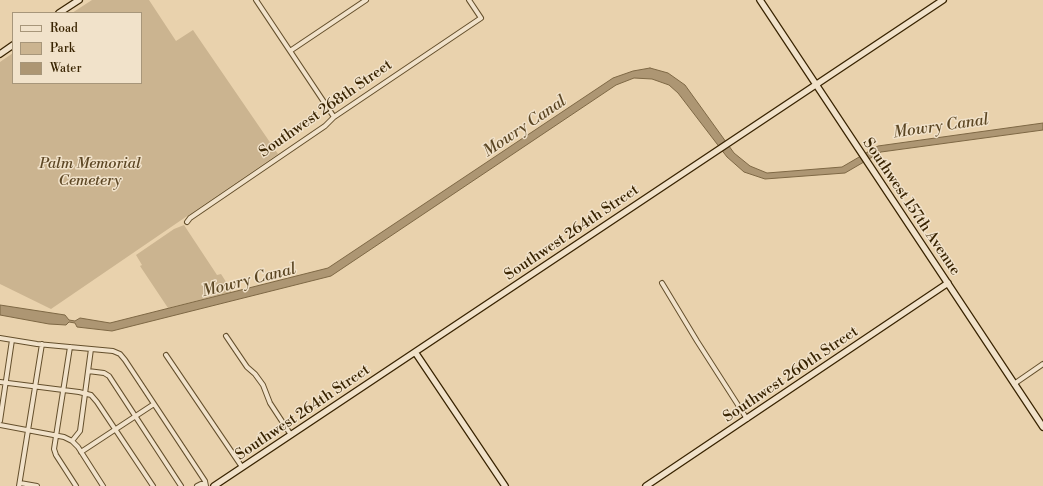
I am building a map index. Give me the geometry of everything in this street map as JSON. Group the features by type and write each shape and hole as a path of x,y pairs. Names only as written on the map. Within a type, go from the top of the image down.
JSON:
{"street":[{"path":"61,12 79,0"},
{"path":"256,0 334,117"},
{"path":"290,51 366,0"},
{"name":"Southwest 268th Street","path":"187,222 190,218 325,126 334,117 481,18 469,0"},
{"name":"Southwest 157th Avenue","path":"760,0 1043,427"},
{"name":"Southwest 264th Street","path":"214,486 943,0"},
{"path":"0,54 12,46"},
{"path":"662,283 747,418"},
{"name":"Southwest 260th Street","path":"646,486 948,283"},
{"path":"226,336 246,367 255,374 263,385 270,403 291,435"},
{"path":"0,338 70,348 113,352 121,355 205,481 206,485 201,484 197,486"},
{"path":"0,422 12,340"},
{"path":"37,486 20,485 42,344"},
{"path":"70,348 55,453 76,486"},
{"path":"72,441 80,431 91,349"},
{"path":"415,352 505,486"},
{"path":"166,355 242,467"},
{"path":"1014,384 1043,364"},
{"path":"88,371 107,375 181,486"},
{"path":"0,382 90,394 153,486"},
{"path":"81,452 154,404"},
{"path":"0,425 57,436 72,441 103,486"}],"green space":[{"name":"Palm Memorial Cemetery","path":"92,0 149,0 176,41 193,30 278,154 51,309 0,284 0,62 12,54 12,84 142,84 142,12 74,12"},
{"path":"184,225 217,275 221,274 231,292 168,308 140,266 142,265 136,255 174,229"}],"water":[{"path":"650,68 668,73 685,85 734,153 750,166 767,173 842,167 878,146 1043,123 1043,130 881,152 845,173 765,179 744,172 727,157 678,93 669,85 652,79 634,78 616,85 331,276 112,331 77,327 75,323 69,322 66,325 49,324 0,315 0,305 65,315 69,320 75,321 80,318 110,323 328,268 613,78 633,71"}],"water label":[{"name":"Mowry Canal","path":"525,127"},
{"name":"Mowry Canal","path":"941,127"},
{"name":"Mowry Canal","path":"249,281"}]}
